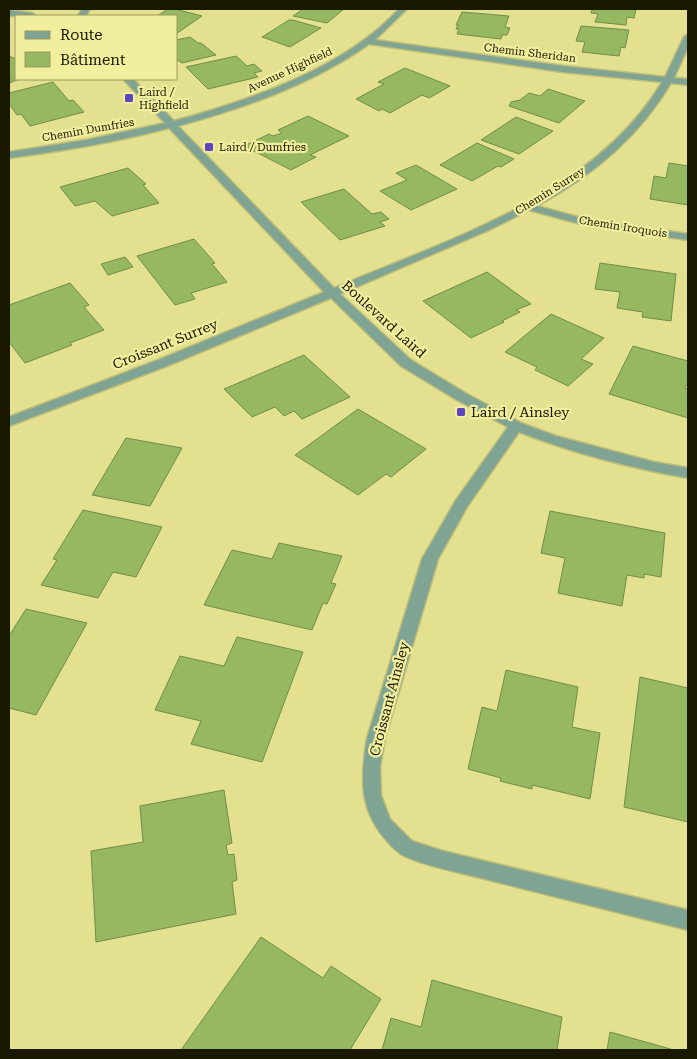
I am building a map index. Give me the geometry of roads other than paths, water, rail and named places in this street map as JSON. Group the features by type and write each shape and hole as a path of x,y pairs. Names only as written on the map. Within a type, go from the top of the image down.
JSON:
{"street":[{"path":"10,13 32,9"},
{"name":"Avenue Highfield","path":"171,124 257,98 319,70 370,42 403,9"},
{"path":"10,13 25,15"},
{"name":"Chemin Surrey","path":"332,293 529,207 579,175 624,138 668,80 678,64 688,37"},
{"name":"Chemin Sheridan","path":"370,42 563,69 688,82"},
{"name":"Boulevard Laird","path":"129,80 332,293 406,363 462,397 516,426 552,440 654,467 688,473"},
{"name":"Chemin Dumfries","path":"9,155 129,136 171,124"},
{"name":"Chemin Iroquois","path":"529,207 588,223 688,237"},
{"name":"Croissant Surrey","path":"9,422 332,293"},
{"name":"Croissant Ainsley","path":"516,426 462,504 430,559 376,738 372,767 372,795 383,824 406,848 443,860 688,920"}],"place":[{"name":"Laird / Highfield","path":"129,98"},
{"name":"Laird / Dumfries","path":"209,147"},
{"name":"Laird / Ainsley","path":"461,412"}]}
